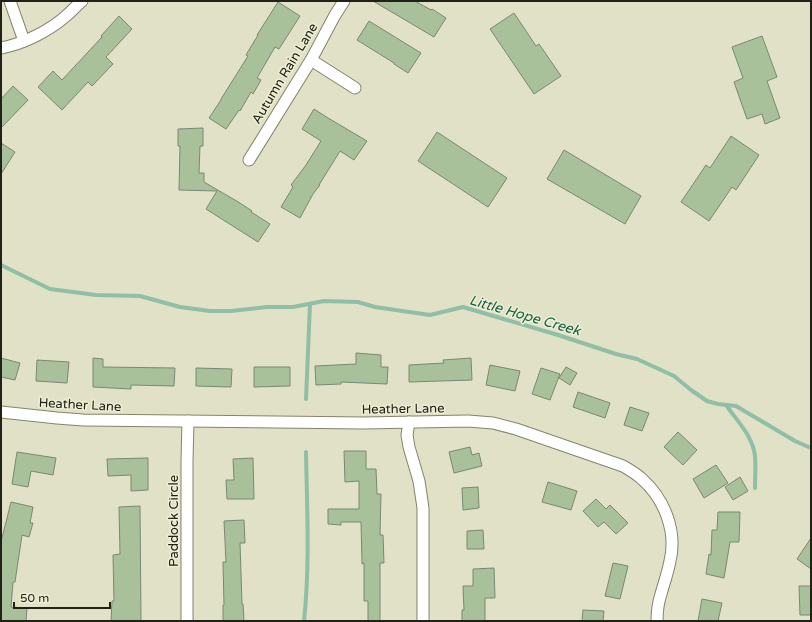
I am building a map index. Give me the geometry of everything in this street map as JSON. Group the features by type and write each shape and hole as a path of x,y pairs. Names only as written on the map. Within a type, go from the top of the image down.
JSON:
{"street":[{"path":"10,1 24,41"},
{"path":"1,48 24,41 48,30 82,1"},
{"name":"Autumn Rain Lane","path":"248,160 310,60 334,15 344,1"},
{"path":"310,60 356,88"},
{"name":"Heather Lane","path":"1,412 76,419 364,423 468,421 493,423 516,429 623,466 644,480 655,493 662,503 672,536 672,553 660,595 656,621"},
{"name":"Paddock Circle","path":"187,621 188,421"},
{"path":"409,422 407,435 419,481 423,508 423,621"}],"building":[{"path":"373,1 415,1 446,18 434,37"},
{"path":"278,2 300,16 279,49 275,47 257,78 261,80 253,94 251,92 240,111 239,110 226,129 209,118 248,56 246,55 257,35"},
{"path":"514,13 536,46 539,44 561,76 534,94 490,29"},
{"path":"119,16 132,29 106,57 113,64 92,86 88,82 62,110 38,87 53,71 62,80 102,37 101,36"},
{"path":"369,21 421,53 408,73 357,40"},
{"path":"762,36 777,77 767,81 780,118 765,124 762,114 747,119 734,82 743,78 732,47"},
{"path":"13,86 28,100 1,128 1,99"},
{"path":"314,109 367,141 354,160 340,151 300,218 281,207 293,187 291,185 321,141 302,129"},
{"path":"203,128 203,146 200,146 199,173 204,173 204,182 240,203 270,224 258,242 206,209 217,191 179,190 180,146 178,146 178,129"},
{"path":"437,132 507,178 488,207 418,161"},
{"path":"731,136 759,155 736,190 732,187 709,221 681,202 706,165 710,168"},
{"path":"1,143 15,152 1,174"},
{"path":"564,150 641,196 625,224 547,179"},
{"path":"356,353 381,355 381,367 388,367 387,384 341,382 341,384 316,385 315,366 356,364"},
{"path":"1,358 20,363 15,380 1,377"},
{"path":"93,358 103,359 103,367 175,368 174,386 131,385 131,389 93,387"},
{"path":"471,358 472,380 409,382 409,365 444,363 443,360"},
{"path":"37,360 69,362 67,383 36,381"},
{"path":"490,365 520,371 515,391 486,385"},
{"path":"254,367 290,367 290,386 254,387"},
{"path":"566,367 577,373 570,385 559,378"},
{"path":"196,368 232,369 231,387 196,386"},
{"path":"541,368 560,374 550,400 532,394"},
{"path":"578,392 610,403 605,418 573,407"},
{"path":"630,407 649,413 642,431 624,425"},
{"path":"678,432 697,450 683,465 664,447"},
{"path":"470,447 472,455 479,453 482,466 454,473 449,452"},
{"path":"344,451 366,451 366,469 376,469 377,494 381,494 380,535 383,535 384,563 380,563 380,621 368,621 368,601 364,601 364,563 362,564 361,522 341,522 341,525 328,524 328,509 359,509 359,481 345,482"},
{"path":"17,452 56,458 53,475 31,471 28,487 12,484"},
{"path":"148,458 148,490 131,491 131,475 108,476 107,459"},
{"path":"253,458 254,499 227,499 226,480 234,480 233,459"},
{"path":"716,465 728,483 704,498 693,479"},
{"path":"740,477 748,491 733,500 725,487"},
{"path":"548,482 577,491 571,510 542,502"},
{"path":"478,487 479,508 463,510 462,488"},
{"path":"596,499 606,509 610,505 628,523 616,534 604,522 598,527 583,511"},
{"path":"11,502 33,507 30,523 33,523 29,537 22,535 15,582 13,582 11,607 27,608 26,621 1,621 1,542"},
{"path":"140,506 141,621 111,621 112,601 114,601 113,555 120,554 119,507"},
{"path":"718,512 740,512 739,542 730,542 724,578 706,574 709,554 711,555 712,530 717,530"},
{"path":"244,520 245,543 240,543 244,621 223,621 223,562 226,562 224,521"},
{"path":"483,530 484,549 467,549 467,531"},
{"path":"811,538 811,569 797,559"},
{"path":"613,563 628,566 620,599 605,596"},
{"path":"494,568 495,598 485,598 485,621 462,621 462,610 464,610 463,586 473,586 473,569"},
{"path":"799,586 811,586 811,615 800,615"},
{"path":"702,599 722,603 718,621 698,621"},
{"path":"583,610 604,611 603,621 582,621"}],"waterway":[{"name":"Little Hope Creek","path":"1,265 50,289 96,295 140,296 180,307 210,311 231,311 267,307 293,307 324,301 358,302 375,307 430,315 463,307 616,354 637,359 674,376 707,401 736,406 795,441 811,448"},
{"path":"306,399 310,304"},
{"path":"726,405 748,435 754,449 755,488"},
{"path":"304,621 308,558 306,452"}]}
